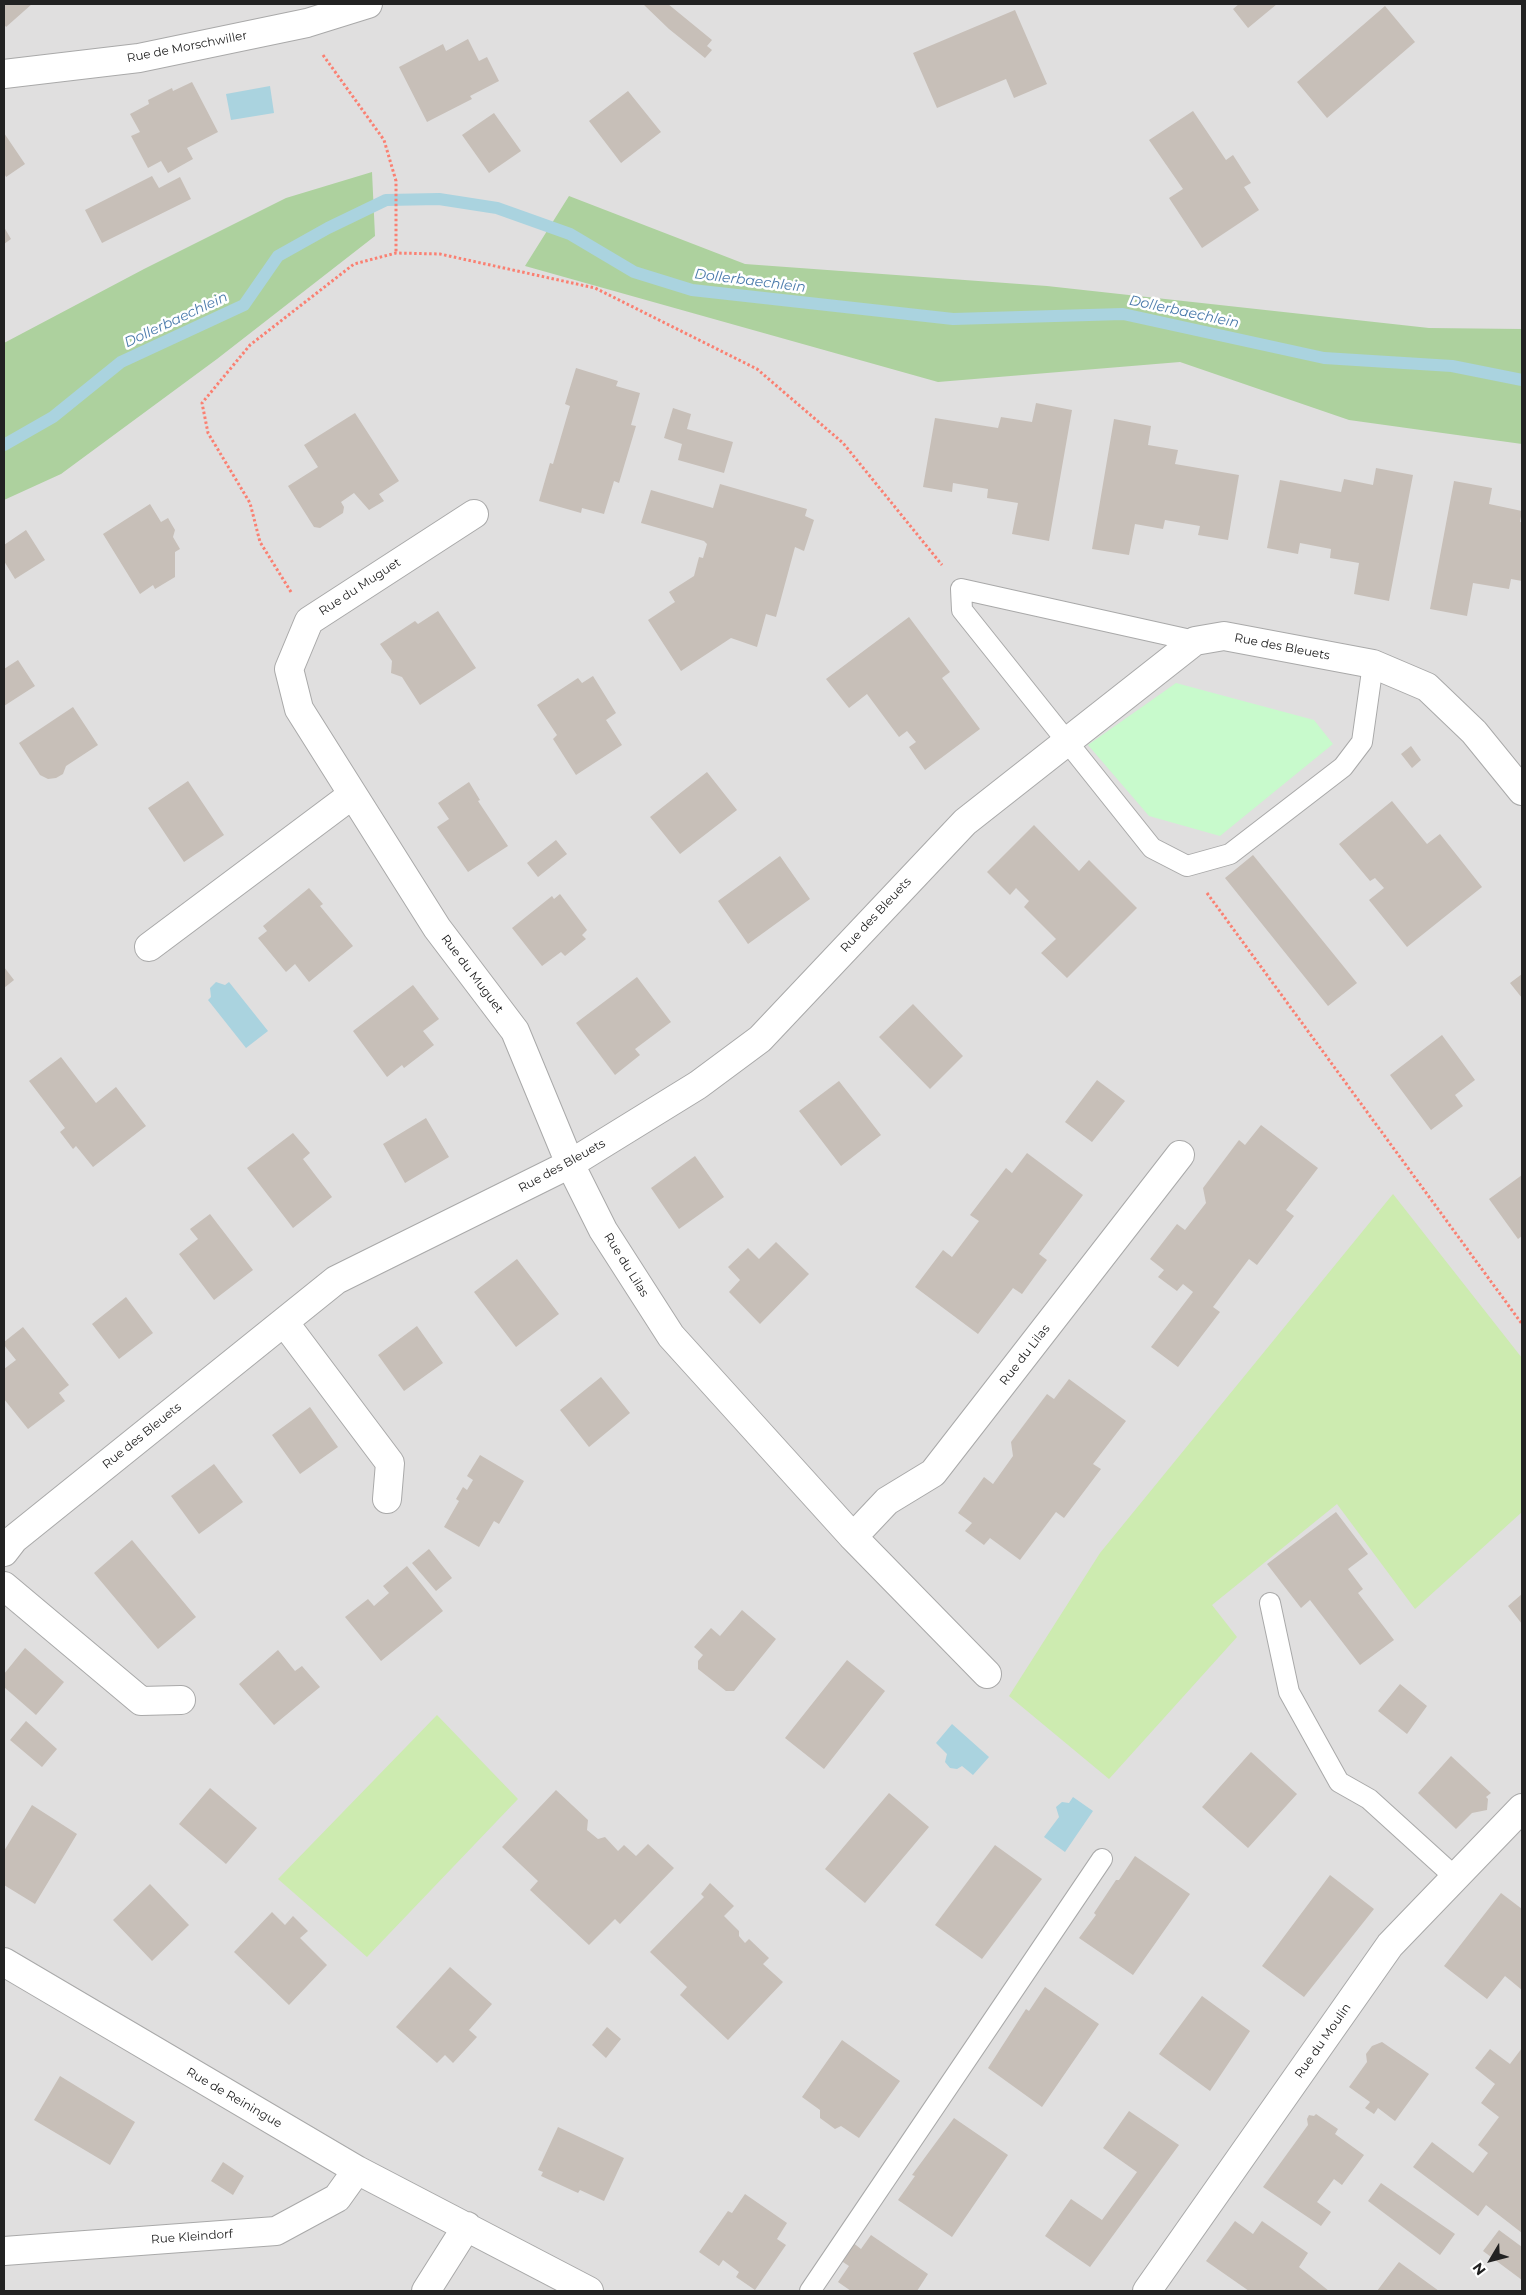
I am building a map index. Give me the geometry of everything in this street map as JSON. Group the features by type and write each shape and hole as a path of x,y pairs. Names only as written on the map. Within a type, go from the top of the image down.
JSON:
{"street":[{"name":"Rue de Morschwiller","path":"4,74 139,58 307,23 368,4"},
{"name":"Rue du Muguet","path":"474,514 309,621 289,669 299,709 352,795 437,928 515,1031 570,1164"},
{"name":"Rue des Bleuets","path":"4,1552 14,1539 336,1280 570,1164 698,1085 760,1039 965,822 1195,641 1224,636 1373,664 1427,687 1474,732 1522,791"},
{"path":"149,947 352,795"},
{"name":"Rue du Lilas","path":"853,1536 888,1500 933,1473 1180,1155"},
{"name":"Rue du Lilas","path":"570,1164 603,1230 671,1336 853,1536 987,1674"},
{"path":"284,1322 390,1462 387,1499"},
{"path":"4,1586 141,1701 181,1700"},
{"name":"Rue du Moulin","path":"1147,2291 1390,1946 1522,1808"},
{"name":"Rue de Reiningue","path":"4,1962 356,2170 589,2291"},
{"name":"Rue Kleindorf","path":"4,2251 276,2231 337,2198 356,2170"},
{"path":"426,2291 467,2226"}],"lane":[{"path":"1195,641 961,589 962,610 1152,848 1187,866 1230,854 1343,766 1362,742 1373,664"},
{"path":"1270,1603 1289,1692 1339,1782 1369,1799 1456,1878"},
{"path":"810,2291 1102,1859"}],"path":[{"path":"307,23 324,57 384,140 396,182 396,253"},
{"path":"309,621 260,542 250,503 208,433 202,403 250,345 354,264 396,253 440,254 595,288 757,369 843,443 961,589"},
{"path":"1187,866 1522,1324"}],"shaded area":[{"path":"4,4 1522,4 1522,2291 4,2291"}],"green space":[{"path":"372,172 375,236 217,359 61,474 4,500 4,343 144,269 286,198"},
{"path":"569,196 745,264 1047,286 1429,328 1522,329 1522,444 1349,420 1180,362 938,382 525,266"},
{"path":"1176,683 1314,720 1333,744 1220,836 1149,816 1088,745"},
{"path":"1393,1194 1522,1358 1522,1512 1415,1609 1337,1504 1212,1605 1237,1637 1109,1779 1009,1696 1100,1553"},
{"path":"437,1715 518,1799 367,1957 278,1879"}],"water":[{"path":"270,86 274,113 231,120 226,94"},
{"path":"216,982 225,985 229,982 268,1031 246,1048 208,1000 211,997 210,988"},
{"path":"952,1724 989,1757 973,1775 962,1766 957,1769 950,1768 945,1762 947,1754 936,1743"},
{"path":"1073,1797 1093,1811 1065,1852 1044,1837 1059,1817 1056,1807 1062,1802 1069,1803"}],"building":[{"path":"4,4 32,4 6,27 4,24"},
{"path":"643,4 668,4 712,40 707,46 712,50 705,58 669,29"},
{"path":"1239,4 1277,4 1248,28 1233,9"},
{"path":"1385,6 1415,42 1327,118 1297,82"},
{"path":"1015,10 1047,84 1014,98 1006,79 937,108 913,53"},
{"path":"468,39 479,61 487,57 499,81 470,96 472,99 427,122 399,67 443,44 446,51"},
{"path":"192,82 218,132 187,148 193,159 168,173 161,161 148,168 131,136 140,132 130,114 149,104 148,100 172,88 173,91"},
{"path":"628,91 661,132 621,163 589,121"},
{"path":"1193,111 1226,160 1233,155 1251,183 1244,187 1259,210 1202,248 1169,198 1183,189 1149,140"},
{"path":"494,113 521,151 489,173 462,135"},
{"path":"4,133 25,164 6,177 4,173"},
{"path":"152,176 159,188 180,177 191,199 102,243 85,210"},
{"path":"4,227 11,239 4,244"},
{"path":"576,368 618,381 616,386 640,393 631,425 636,426 619,483 614,481 604,514 582,508 581,513 539,501 550,463 553,464 570,406 565,404"},
{"path":"1036,403 1072,410 1049,541 1012,534 1018,503 987,498 988,489 953,483 952,492 923,487 935,418 998,428 1001,417 1032,422"},
{"path":"673,408 691,414 687,429 733,442 724,473 678,460 682,444 664,438"},
{"path":"355,413 399,481 379,494 384,501 369,510 354,493 341,502 344,507 343,513 320,528 314,527 288,486 318,467 304,445"},
{"path":"1114,419 1151,426 1148,445 1178,450 1175,464 1239,475 1228,540 1198,535 1200,526 1165,520 1163,529 1135,524 1129,555 1092,549"},
{"path":"1376,468 1413,475 1389,601 1354,594 1359,563 1330,558 1331,549 1300,543 1298,554 1267,548 1280,480 1341,492 1344,479 1373,485"},
{"path":"1454,481 1492,488 1489,504 1522,511 1520,522 1522,522 1522,581 1511,579 1509,589 1473,583 1467,616 1430,609"},
{"path":"720,484 807,509 805,516 814,520 804,551 795,547 776,617 766,614 757,647 731,638 681,671 648,620 675,602 669,592 694,576 699,557 703,558 707,544 704,541 641,523 651,490 713,508"},
{"path":"150,504 161,522 168,518 175,530 173,537 180,549 175,552 175,577 155,589 153,585 140,594 103,534"},
{"path":"26,530 45,560 15,579 4,561 4,545"},
{"path":"438,611 476,668 420,705 402,677 391,673 392,661 380,644 415,621 418,624"},
{"path":"909,617 950,672 942,678 980,729 925,770 909,747 916,742 907,731 899,737 867,694 849,708 826,679"},
{"path":"18,660 35,686 4,706 4,669"},
{"path":"593,676 616,713 606,720 622,745 576,775 553,739 557,735 537,705 578,678 582,683"},
{"path":"73,707 98,745 66,766 63,774 56,778 48,779 40,775 19,743"},
{"path":"1411,746 1421,760 1412,768 1401,754"},
{"path":"707,772 737,810 680,854 650,817"},
{"path":"188,781 224,835 184,862 148,808"},
{"path":"469,782 480,800 478,801 508,846 468,872 437,827 449,819 438,803"},
{"path":"1392,801 1427,844 1440,834 1482,887 1407,947 1369,900 1384,888 1375,878 1370,881 1339,844"},
{"path":"1034,825 1079,871 1089,860 1137,908 1067,978 1041,953 1056,939 1024,907 1029,901 1016,888 1010,895 987,872"},
{"path":"556,840 567,854 538,877 527,863"},
{"path":"1253,855 1357,983 1328,1006 1225,878"},
{"path":"780,856 810,899 748,944 718,901"},
{"path":"309,888 323,904 320,906 353,946 309,982 295,964 286,972 258,938 267,931 263,926"},
{"path":"560,894 587,930 582,935 586,939 565,956 561,952 542,966 512,928 552,896 554,899"},
{"path":"4,967 14,980 4,988"},
{"path":"1522,974 1522,998 1510,983"},
{"path":"637,977 671,1022 635,1049 640,1055 615,1075 576,1023"},
{"path":"413,985 439,1019 423,1031 434,1045 404,1068 402,1065 387,1077 353,1031"},
{"path":"913,1004 963,1056 930,1089 879,1037"},
{"path":"1442,1035 1475,1080 1455,1095 1463,1106 1431,1130 1390,1075"},
{"path":"61,1057 96,1103 116,1087 146,1126 93,1167 76,1146 73,1149 60,1132 65,1128 29,1081"},
{"path":"1097,1080 1125,1101 1092,1142 1065,1122"},
{"path":"839,1081 881,1135 841,1166 799,1111"},
{"path":"426,1118 449,1157 405,1183 383,1144"},
{"path":"1261,1125 1318,1168 1286,1210 1294,1216 1257,1265 1249,1259 1213,1307 1220,1312 1178,1367 1151,1347 1193,1292 1183,1284 1177,1291 1158,1277 1164,1270 1150,1259 1177,1224 1185,1230 1206,1203 1203,1188 1239,1140 1245,1145"},
{"path":"293,1133 310,1153 303,1159 332,1197 293,1228 247,1168"},
{"path":"1027,1153 1083,1195 1039,1254 1047,1260 1022,1294 1013,1288 978,1334 915,1287 943,1250 952,1257 979,1221 970,1215 1006,1168 1012,1173"},
{"path":"695,1156 724,1197 679,1229 651,1188"},
{"path":"1522,1175 1522,1236 1518,1239 1489,1199"},
{"path":"210,1214 253,1270 214,1300 179,1254 198,1239 190,1229"},
{"path":"776,1242 809,1274 760,1324 729,1292 740,1280 728,1267 748,1248 759,1259"},
{"path":"517,1259 559,1314 516,1347 474,1292"},
{"path":"126,1297 153,1333 119,1359 92,1324"},
{"path":"417,1326 443,1363 404,1391 378,1355"},
{"path":"23,1327 69,1385 59,1393 65,1401 28,1429 4,1399 4,1369 16,1360 4,1345 4,1342"},
{"path":"601,1377 630,1413 589,1447 560,1410"},
{"path":"1069,1379 1126,1421 1093,1464 1101,1469 1064,1518 1056,1512 1020,1560 990,1538 984,1545 965,1531 972,1523 958,1513 984,1477 993,1484 1013,1456 1011,1442 1047,1394 1054,1399"},
{"path":"310,1407 338,1447 300,1474 272,1435"},
{"path":"480,1455 524,1481 499,1524 494,1521 479,1547 444,1527 459,1501 456,1499 463,1487 467,1490 473,1480 467,1476"},
{"path":"214,1464 243,1502 199,1534 171,1496"},
{"path":"1336,1512 1368,1554 1348,1569 1363,1589 1358,1593 1394,1640 1360,1665 1310,1600 1301,1608 1267,1564"},
{"path":"132,1540 196,1617 158,1649 94,1573"},
{"path":"429,1549 452,1578 436,1591 412,1563"},
{"path":"407,1566 443,1611 381,1661 345,1617 368,1599 374,1606 389,1593 383,1586"},
{"path":"1522,1594 1522,1624 1508,1606"},
{"path":"742,1610 776,1639 734,1691 726,1691 698,1669 698,1661 703,1655 694,1647 711,1628 720,1636"},
{"path":"25,1648 64,1682 36,1715 4,1687 4,1674"},
{"path":"278,1650 295,1671 302,1666 320,1687 274,1725 239,1684"},
{"path":"847,1660 885,1691 824,1769 785,1738"},
{"path":"1400,1684 1427,1706 1407,1734 1378,1711"},
{"path":"26,1721 57,1749 42,1767 10,1740"},
{"path":"1251,1752 1297,1794 1248,1848 1202,1807"},
{"path":"1451,1756 1491,1793 1486,1797 1488,1799 1487,1810 1472,1813 1456,1829 1418,1793"},
{"path":"210,1788 257,1828 226,1864 179,1824"},
{"path":"556,1790 588,1820 587,1830 598,1839 605,1837 618,1851 624,1845 636,1856 648,1844 674,1868 620,1924 615,1919 589,1945 530,1890 538,1881 502,1847"},
{"path":"889,1793 929,1827 865,1903 825,1869"},
{"path":"32,1805 77,1834 35,1904 4,1885 4,1851"},
{"path":"995,1845 1042,1879 982,1959 935,1925"},
{"path":"1135,1856 1190,1894 1133,1975 1079,1938 1096,1915 1094,1913 1116,1880 1119,1880"},
{"path":"1330,1875 1374,1909 1304,1997 1262,1966"},
{"path":"710,1883 734,1906 724,1916 739,1931 739,1936 745,1943 749,1939 769,1958 763,1964 783,1982 728,2040 680,1995 687,1987 650,1952 704,1897 701,1894"},
{"path":"150,1884 189,1925 152,1961 113,1920"},
{"path":"1501,1893 1522,1909 1522,1990 1505,1976 1487,1999 1444,1966"},
{"path":"272,1912 285,1925 293,1916 308,1931 300,1938 327,1965 289,2005 234,1952"},
{"path":"450,1967 492,2004 469,2030 477,2037 453,2063 445,2055 437,2063 396,2027"},
{"path":"1045,1987 1099,2024 1042,2107 988,2068 1026,2009 1029,2011"},
{"path":"1202,1996 1250,2031 1210,2091 1159,2054"},
{"path":"607,2027 621,2039 606,2058 592,2045"},
{"path":"842,2040 900,2081 859,2138 841,2126 835,2129 820,2118 820,2110 802,2097"},
{"path":"1382,2042 1429,2074 1395,2121 1378,2108 1374,2114 1365,2108 1370,2102 1349,2087 1367,2062 1366,2054 1372,2046"},
{"path":"1522,2048 1522,2233 1486,2205 1478,2216 1413,2167 1432,2142 1473,2173 1488,2153 1478,2145 1499,2117 1481,2103 1495,2084 1475,2068 1490,2049 1510,2064"},
{"path":"60,2076 135,2122 110,2165 34,2120"},
{"path":"1129,2111 1179,2145 1090,2267 1045,2236 1071,2199 1102,2220 1137,2172 1103,2148"},
{"path":"1316,2114 1338,2129 1335,2134 1364,2155 1342,2185 1334,2179 1317,2202 1331,2212 1321,2226 1263,2187 1308,2125 1307,2119 1309,2115 1314,2116"},
{"path":"954,2118 1008,2155 952,2237 898,2200 915,2176 912,2175"},
{"path":"558,2127 624,2158 604,2201 580,2190 578,2193 541,2176 543,2172 538,2170"},
{"path":"223,2162 244,2176 233,2195 211,2181"},
{"path":"1381,2183 1455,2234 1440,2255 1368,2201"},
{"path":"745,2194 787,2223 777,2239 786,2245 755,2290 736,2277 739,2272 723,2260 719,2266 699,2252 728,2211 732,2213"},
{"path":"1235,2221 1253,2234 1262,2221 1308,2253 1299,2267 1329,2291 1249,2291 1206,2261"},
{"path":"1499,2230 1522,2247 1522,2280 1483,2251"},
{"path":"871,2235 928,2274 917,2291 851,2291 838,2282 849,2266 840,2260 852,2242 861,2249"},
{"path":"1399,2262 1439,2291 1377,2291"}],"waterway":[{"name":"Dollerbaechlein","path":"4,445 53,417 121,362 244,305 278,256 328,228 386,200 439,199 497,208 570,234 634,272 692,290 953,319 1123,314 1324,358 1452,366 1522,380"}]}
